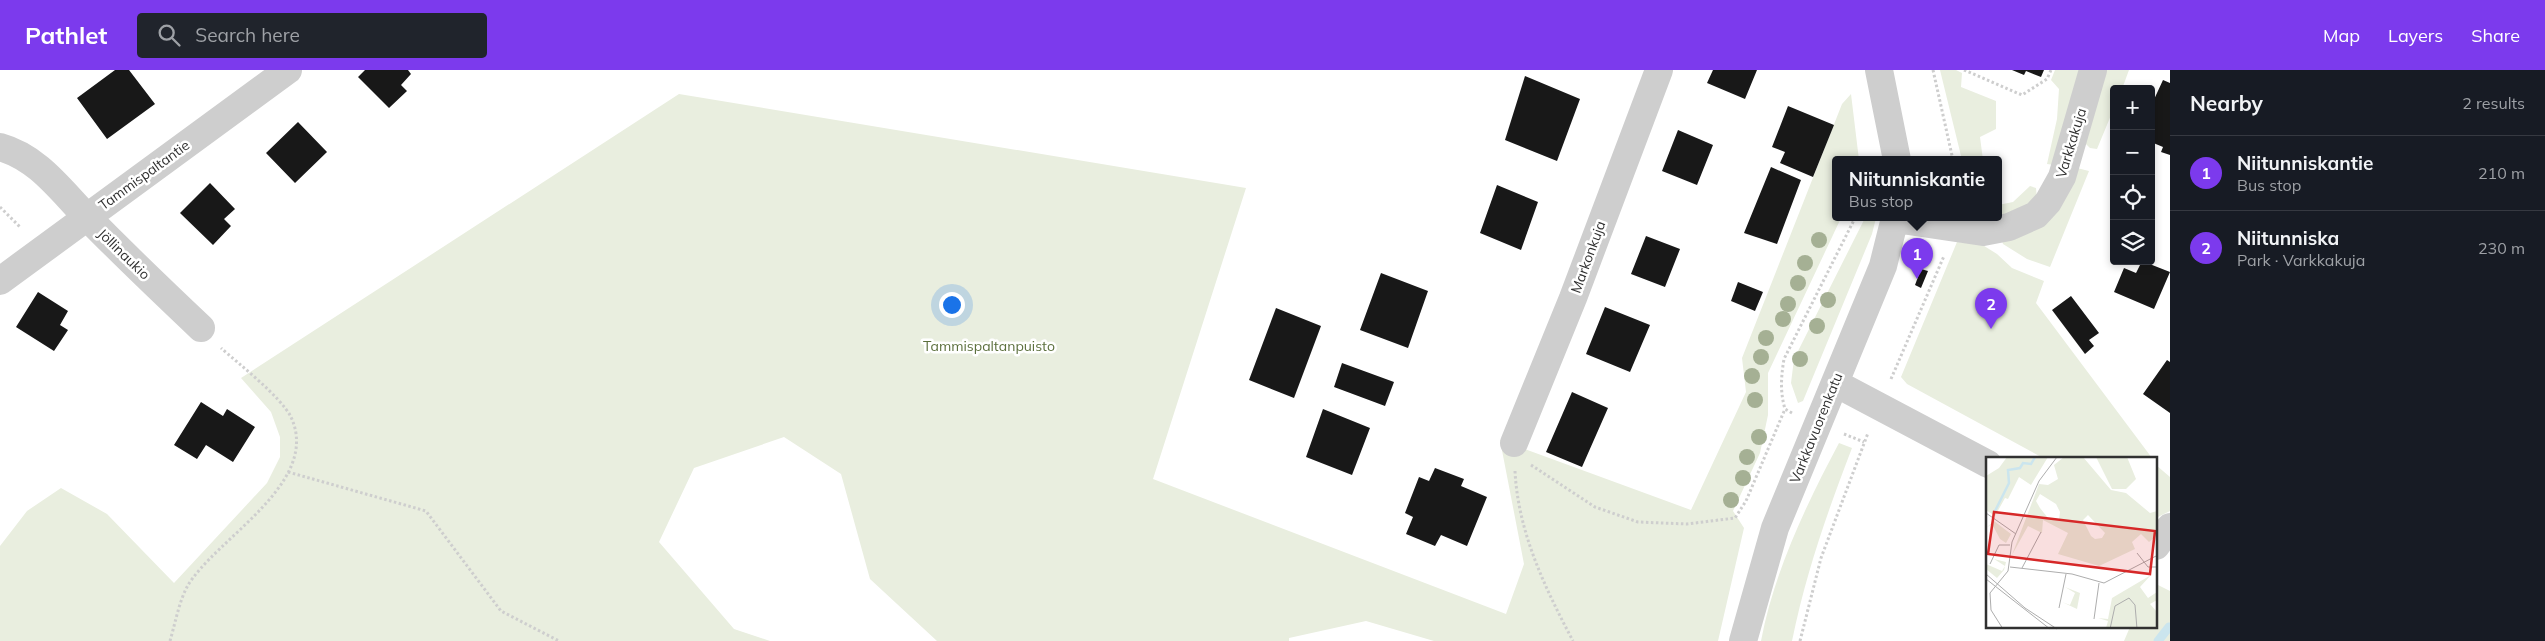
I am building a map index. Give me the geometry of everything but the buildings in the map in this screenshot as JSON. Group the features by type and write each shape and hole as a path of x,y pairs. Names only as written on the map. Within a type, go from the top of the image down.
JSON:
{"street":[{"name":"Tammispaltantie","path":"0,281 288,70"},
{"name":"Markonkuja","path":"1514,443 1573,298 1659,70"},
{"path":"1880,70 1896,156"},
{"name":"Varkkakuja","path":"1916,221 1983,232 2009,227 2036,215 2048,202 2062,178 2093,70"},
{"name":"Jöllinaukio","path":"0,147 29,159 201,328"},
{"name":"Varkkavuorenkatu","path":"1743,641 1775,528 1883,266 1894,221"},
{"path":"1834,383 1986,463"},
{"path":"2158,543 2170,527"},
{"path":"2158,557 2170,563"}],"path":[{"path":"1933,70 1952,156"},
{"path":"1964,70 2022,95 2047,79 2051,70"},
{"path":"0,207 27,234"},
{"path":"1514,443 1532,466 1596,507 1638,522 1687,524 1735,518 1746,501 1785,409 1781,391 1784,359 1853,221"},
{"path":"1889,384 1944,255 1952,226"},
{"path":"170,641 187,586 202,568 259,511 288,472 296,451 295,432 291,418 282,405 201,328"},
{"path":"1785,409 1797,415"},
{"path":"1800,641 1821,558 1871,426"},
{"path":"1844,434 1864,442"},
{"path":"1514,443 1516,483 1528,542 1546,590 1573,641"},
{"path":"288,472 426,511 501,611 559,641"}],"green space":[{"path":"1940,70 1956,70 1962,73 1961,87 1996,101 1996,129 1980,137 1982,156 1961,156"},
{"path":"2055,70 2082,70 2054,165 2047,164 2057,119 2059,89 2051,80"},
{"path":"2102,70 2129,70 2123,85 2110,85 2110,118 2097,149 2090,148 2085,143"},
{"name":"Tammispaltanpuisto","path":"679,94 1246,188 1153,479 1506,614 1524,564 1500,440 1691,510 1746,392 1742,358 1842,104 1851,94 1859,156 1832,156 1832,221 1840,221 1768,373 1768,415 1760,453 1733,511 1744,528 1718,641 1434,641 1366,621 1289,638 1289,641 937,641 870,579 841,474 784,437 694,468 659,542 734,629 770,641 0,641 0,546 27,511 61,488 107,514 174,583 267,483 280,457 280,437 271,412 241,378"},
{"path":"2077,168 2089,171 2050,267 2027,259 2003,244 2002,241"},
{"path":"2030,186 2036,188 2037,199 2009,219 2002,219 2002,204 2013,202"},
{"path":"1863,221 1875,221 1872,234 1803,401 1798,403 1791,383 1794,359"},
{"path":"1957,242 1981,244 1997,254 2012,268 2044,281 2036,303 2151,457 2041,457 1907,384 1901,377"},
{"path":"1839,443 1852,448 1818,543 1792,641 1761,641 1774,590 1792,539"},
{"path":"2158,467 2170,477 2170,511 2158,517"},
{"path":"2158,585 2170,591 2170,641 2124,641 2130,628 2158,628"}],"waterway":[{"path":"2158,641 2169,627"}],"place":[{"name":"Niitunniskantie","path":"1917,279"},
{"name":"Niitunniska","path":"1991,329"}]}
